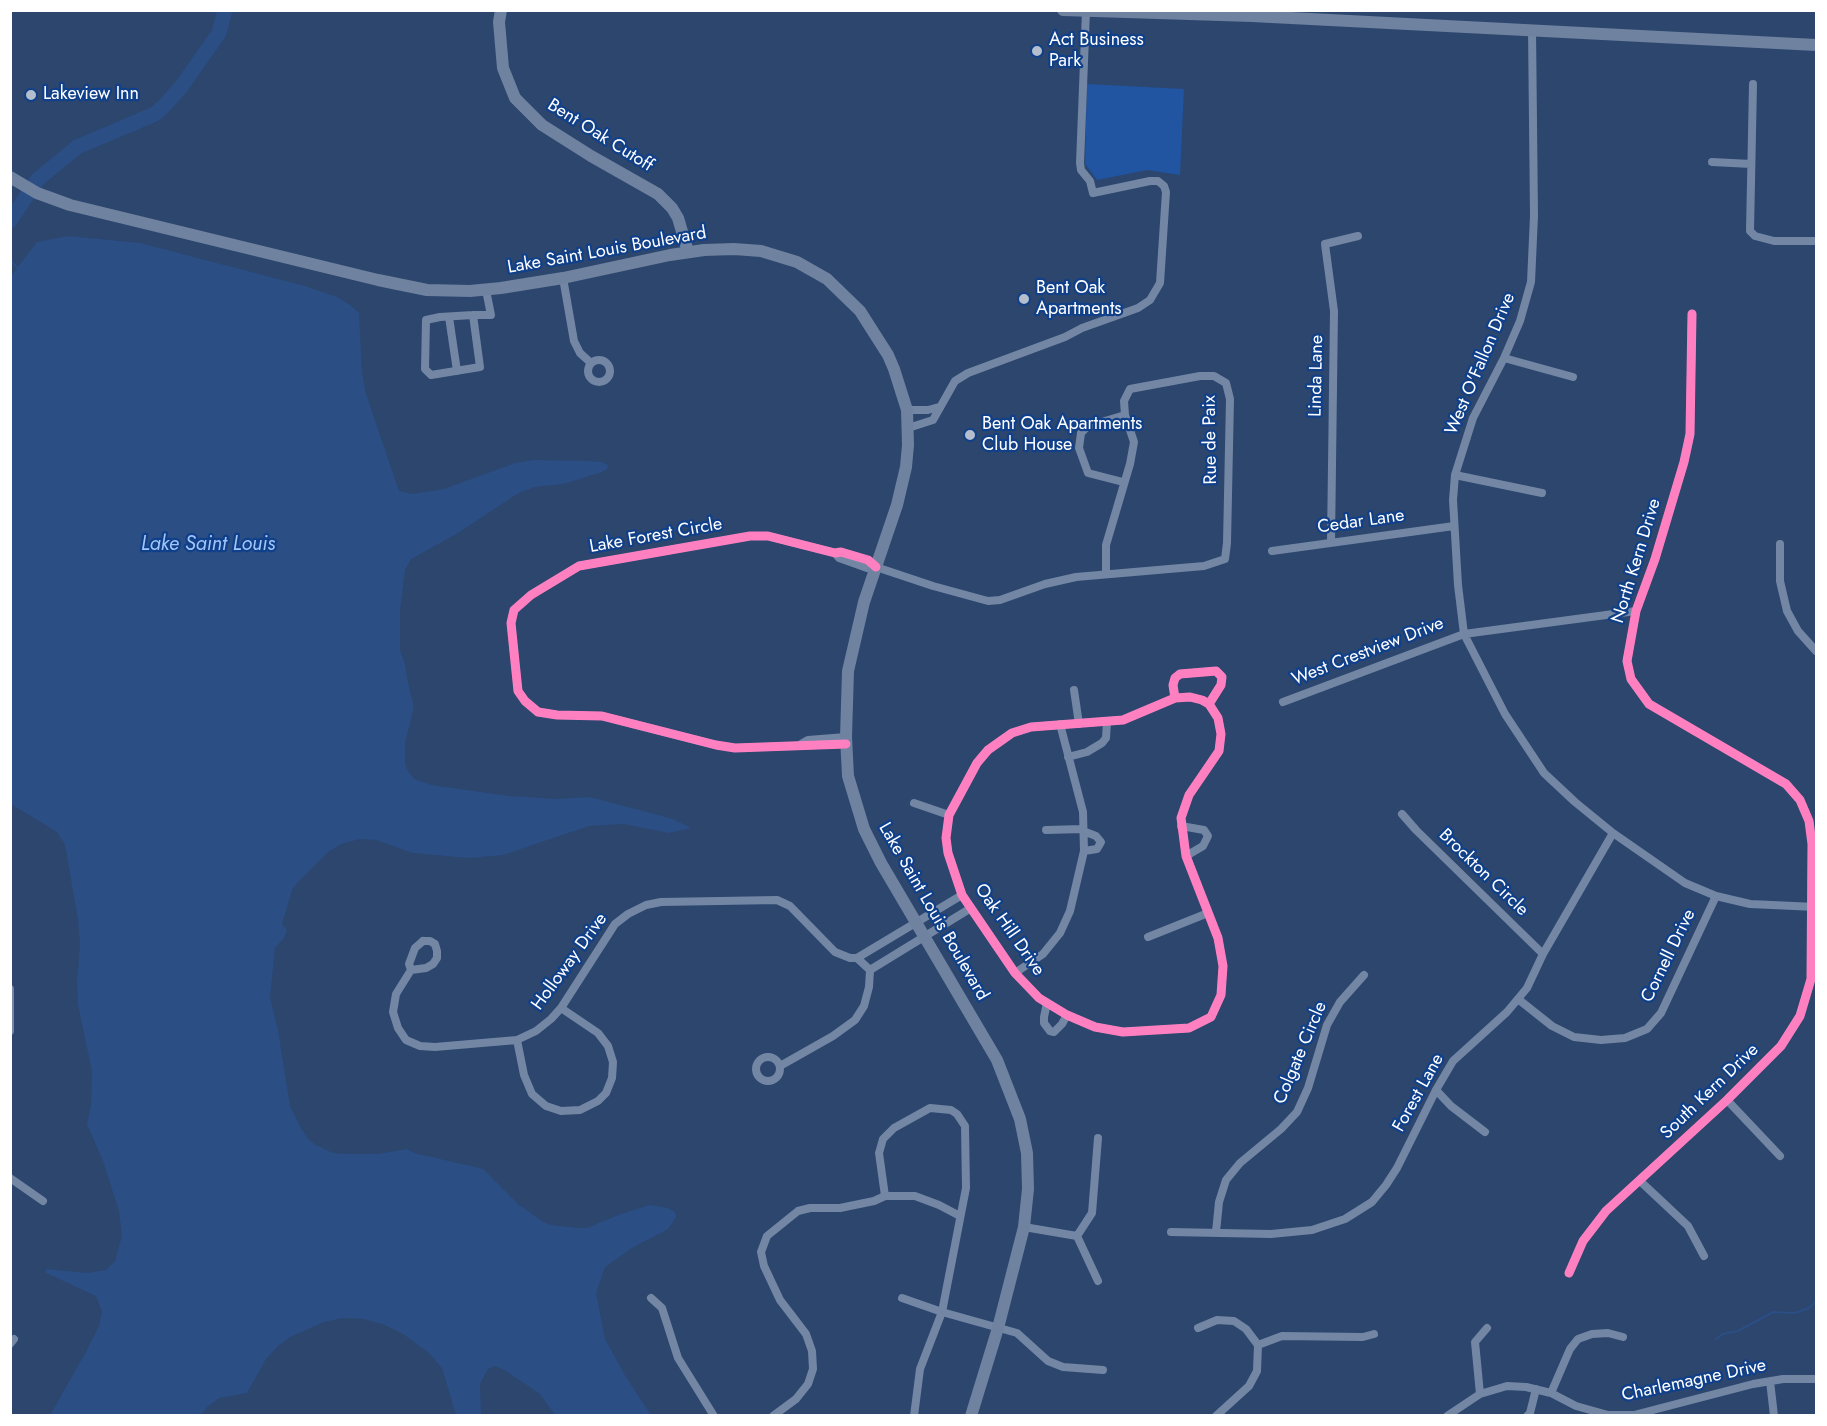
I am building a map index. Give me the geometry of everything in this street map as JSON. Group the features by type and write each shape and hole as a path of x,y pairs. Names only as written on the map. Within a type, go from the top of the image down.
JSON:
{"main road":[{"name":"Bent Oak Cutoff","path":"501,10 499,21 503,68 515,98 542,125 658,194 678,218 688,252"},
{"path":"1063,10 1532,29 1746,43 1816,45"},
{"name":"Lake Saint Louis Boulevard","path":"10,177 37,193 67,204 427,290 486,290 563,278 688,252 734,249 761,251 797,262 827,279 860,311 888,355 907,410 908,428 906,467 901,489 864,602 848,671 846,740 849,776 864,829 881,863 997,1060 1020,1119 1027,1153 1028,1190 1024,1227 998,1328 971,1416"}],"street":[{"path":"908,428 933,420 954,381 1065,337 1082,328 1138,308 1150,300 1160,283 1166,192 1164,186 1158,181 1150,181 1093,193 1090,181 1081,170 1086,11"},
{"name":"West O'Fallon Drive","path":"1532,29 1534,216 1531,282 1520,321 1473,418 1455,474 1454,526 1464,634 1505,714 1544,773 1613,833 1685,883 1716,896 1750,904 1814,907"},
{"path":"1753,84 1750,231 1755,236 1764,239 1816,241"},
{"path":"1712,162 1751,164"},
{"name":"Linda Lane","path":"1331,542 1334,311 1325,244 1358,236"},
{"path":"563,278 574,341 580,353 591,363"},
{"path":"473,315 480,367 431,375 425,369 426,320 473,315 491,315 486,290"},
{"name":"North Kern Drive","path":"1692,314 1692,397 1688,443 1658,548 1636,612 1627,661 1631,679 1649,704 1786,784 1800,800 1809,821 1814,907"},
{"path":"449,317 457,371"},
{"path":"1504,358 1573,377"},
{"name":"Rue de Paix","path":"876,567 988,601 1000,600 1045,584 1106,573 1204,566 1225,559 1230,399 1226,383 1214,376 1200,376 1130,389 1124,401 1125,415"},
{"path":"907,410 928,410 939,407"},
{"path":"1106,573 1106,545 1130,464 1134,442 1125,415 1088,426 1081,433 1079,448 1088,473 1124,482"},
{"path":"1455,474 1542,493"},
{"name":"Cedar Lane","path":"1272,551 1454,526"},
{"name":"Lake Forest Circle","path":"846,740 808,740 801,744 735,748 602,716 557,715 538,712 525,701 518,691 511,623 514,610 531,595 579,566 750,536 768,536 835,553 842,552 868,560 876,567"},
{"path":"1780,544 1780,581 1787,611 1798,631 1816,651"},
{"name":"West Crestview Drive","path":"1283,702 1464,634 1636,612"},
{"path":"1175,698 1173,685 1175,678 1180,674 1216,671 1222,677 1221,686 1209,704"},
{"path":"1074,690 1078,724"},
{"name":"Oak Hill Drive","path":"1190,697 1209,704 1218,718 1221,734 1219,751 1189,795 1181,818 1181,826 1186,856 1218,938 1222,966 1221,995 1211,1017 1189,1028 1123,1032 1095,1027 1067,1015 1039,998 1015,973 962,895 948,853 946,838 949,815 977,763 994,745 1012,733 1060,724 1078,724 1124,720 1175,698 1190,697"},
{"path":"1068,757 1087,752 1102,742 1106,738 1107,722"},
{"path":"1015,973 1043,954 1060,933 1070,911 1084,851 1083,813 1060,724"},
{"path":"914,803 949,815"},
{"name":"Brockton Circle","path":"1402,814 1543,954"},
{"path":"1181,826 1204,830 1208,836 1207,841 1198,850 1186,856"},
{"path":"1046,830 1083,830 1096,836 1101,842 1097,849 1084,851"},
{"name":"Forest Lane","path":"1171,1232 1271,1234 1312,1230 1345,1219 1372,1202 1397,1168 1453,1061 1507,1012 1527,988 1543,954 1613,833"},
{"name":"Oak Hill Drive","path":"916,923 962,895"},
{"name":"Cornell Drive","path":"1518,999 1552,1026 1574,1036 1601,1040 1625,1038 1647,1029 1661,1013 1716,896"},
{"name":"Holloway Drive","path":"411,970 396,994 393,1012 398,1028 406,1040 420,1046 435,1047 517,1040 536,1031 561,1008 615,924 646,905 661,902 777,900 790,906 835,952 850,958 857,958"},
{"name":"South Kern Drive","path":"1569,1273 1583,1241 1606,1211 1727,1100 1781,1046 1800,1016 1811,979 1814,907"},
{"path":"870,970 971,908"},
{"path":"1148,937 1208,913"},
{"path":"870,970 857,958 916,923"},
{"path":"780,1066 833,1036 855,1020 864,1006 869,987 870,970"},
{"name":"Colgate Circle","path":"1216,1232 1219,1202 1226,1180 1240,1163 1281,1129 1297,1112 1308,1088 1327,1025 1341,1002 1364,975"},
{"path":"10,989 10,1031"},
{"path":"1047,1003 1044,1023 1050,1031 1054,1032 1067,1015"},
{"path":"517,1040 524,1075 532,1094 546,1106 561,1111 580,1110 598,1101 606,1093 612,1078 613,1062 608,1046 598,1033 561,1008"},
{"path":"1436,1090 1451,1106 1485,1132"},
{"path":"1727,1100 1780,1156"},
{"path":"885,1196 879,1154 883,1139 894,1128 930,1108 944,1108 957,1114 964,1126 966,1188 942,1312 921,1369 914,1416"},
{"path":"1077,1236 1092,1213 1098,1138"},
{"path":"10,1178 43,1201"},
{"path":"1640,1181 1688,1226 1704,1256"},
{"path":"773,1416 796,1399 808,1384 813,1369 812,1351 806,1334 780,1300 764,1266 761,1252 767,1236 798,1211 810,1208 840,1208 874,1201 885,1196 915,1197 939,1205 960,1216"},
{"path":"1024,1227 1077,1236"},
{"path":"1077,1236 1098,1281"},
{"path":"651,1298 662,1308 678,1358 714,1416"},
{"path":"902,1298 1017,1333 1048,1361 1063,1366 1103,1370"},
{"path":"1198,1328 1216,1320 1234,1321 1246,1329 1258,1345 1257,1371 1249,1386 1216,1416"},
{"path":"1480,1394 1475,1342 1486,1328"},
{"path":"1551,1393 1570,1349 1578,1339 1592,1334 1608,1333 1623,1336"},
{"path":"1258,1345 1282,1336 1363,1337 1374,1334"},
{"name":"Charlemagne Drive","path":"1452,1414 1480,1394 1507,1386 1551,1393 1576,1406 1608,1415 1634,1415 1770,1381 1816,1379"},
{"path":"1770,1381 1774,1416"},
{"path":"1527,1416 1530,1413 1536,1389"}],"shaded area":[{"path":"1087,84 1184,89 1180,175 1147,170 1097,180 1085,164"}],"water":[{"name":"Lake Saint Louis","path":"68,236 140,243 305,286 337,297 350,305 359,313 362,373 366,394 399,491 413,494 444,489 515,463 534,460 588,461 608,465 607,469 602,472 563,484 534,487 517,494 458,533 411,559 405,570 400,610 400,650 414,707 405,743 405,764 414,779 431,785 509,796 558,799 590,797 673,819 691,828 669,833 624,824 589,826 503,855 469,858 413,853 376,840 360,839 341,844 328,852 292,890 282,924 287,930 284,938 275,948 270,998 278,1030 290,1106 308,1139 316,1145 333,1153 346,1154 378,1154 407,1149 414,1153 483,1169 518,1204 551,1225 587,1228 650,1205 668,1208 675,1212 676,1217 668,1229 632,1248 605,1267 596,1293 605,1339 651,1415 555,1415 540,1394 495,1366 488,1369 480,1384 481,1415 456,1415 442,1368 429,1353 403,1334 385,1325 364,1319 343,1318 324,1322 290,1337 266,1359 247,1393 219,1398 201,1415 50,1415 86,1352 99,1326 102,1312 96,1296 46,1273 46,1269 87,1273 106,1270 115,1261 122,1236 119,1211 103,1161 87,1124 91,1105 92,1071 78,1005 80,944 78,919 65,845 57,832 11,804 11,276 37,242"}],"waterway":[{"path":"10,221 37,180 77,147 155,114 163,107 181,87 219,33 225,10"},
{"path":"10,261 17,267"},
{"path":"1716,1339 1723,1334 1738,1331 1773,1312 1795,1313 1809,1308 1816,1301"}],"cycle path":[{"path":"1569,1273 1583,1241 1606,1211 1727,1100 1781,1046 1800,1016 1811,979 1812,844 1809,821 1800,800 1786,784 1649,704 1631,679 1627,661 1636,611 1655,559 1690,434 1692,314"},
{"path":"846,744 735,748 602,716 557,715 538,712 525,701 518,691 511,623 514,610 531,595 579,566 750,536 768,536 835,553 841,552 868,560 876,567"},
{"path":"1175,698 1173,685 1175,678 1180,674 1216,671 1222,677 1221,685 1209,704 1218,718 1221,734 1219,751 1189,795 1181,818 1186,856 1218,938 1223,966 1221,995 1211,1017 1189,1028 1123,1032 1095,1027 1067,1015 1039,998 1015,973 962,895 948,853 946,838 949,815 977,763 988,750 1012,733 1031,727 1123,720 1175,698 1190,697 1209,704"}],"place":[{"name":"Act Business Park","path":"1037,51"},
{"name":"Lakeview Inn","path":"31,95"},
{"name":"Bent Oak Apartments","path":"1024,299"},
{"name":"Bent Oak Apartments Club House","path":"970,435"}]}
